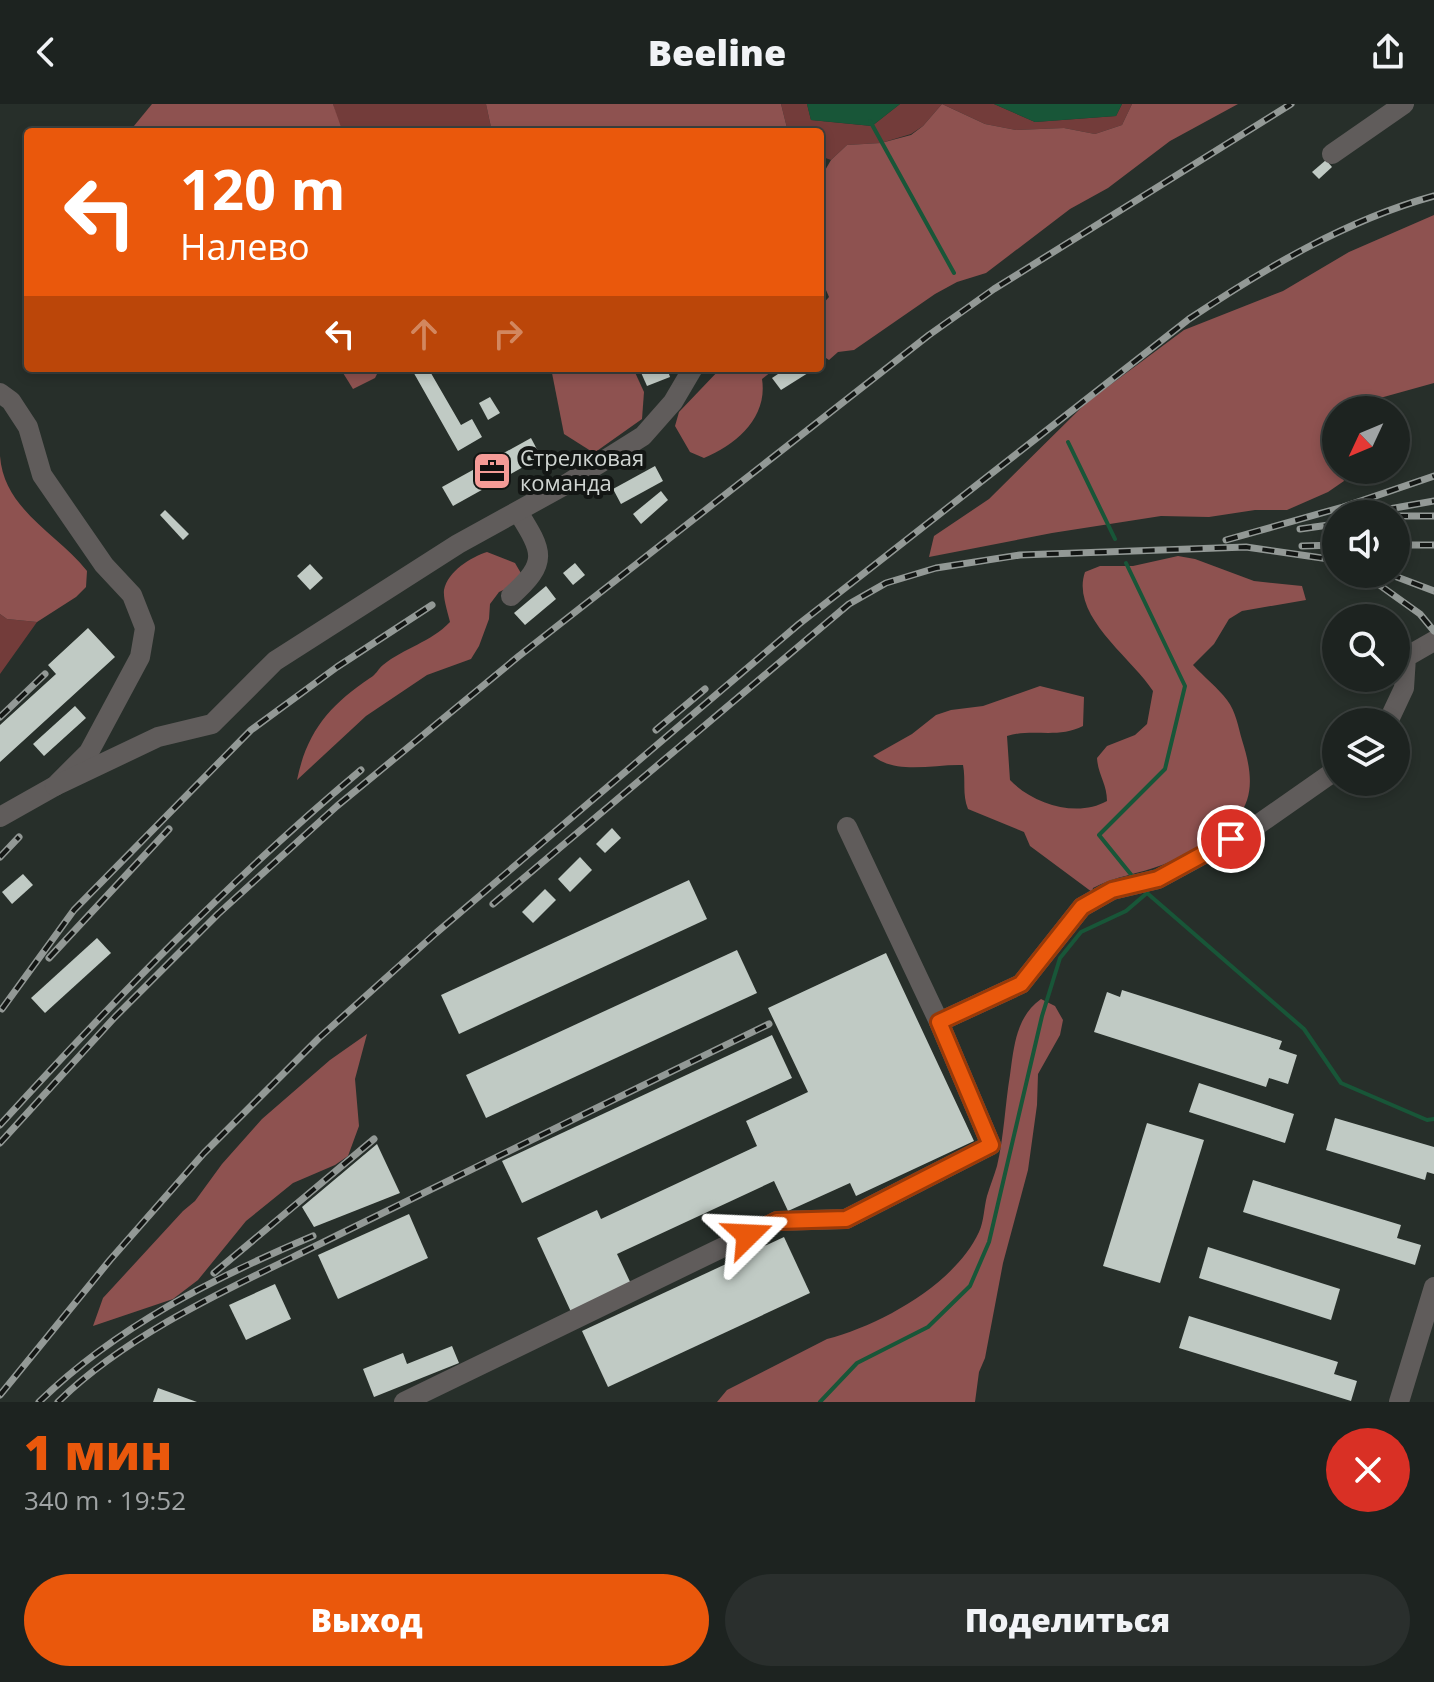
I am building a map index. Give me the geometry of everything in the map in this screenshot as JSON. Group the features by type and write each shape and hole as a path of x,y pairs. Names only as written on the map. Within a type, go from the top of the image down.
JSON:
{"street":[{"path":"1332,154 1404,104"},
{"path":"0,817 55,786 158,737 212,724 275,661 458,544 565,485 643,436 673,402 691,372"},
{"path":"0,393 11,401 28,427 42,475 104,565 132,595 145,628 140,657 89,752 55,786"},
{"path":"511,596 531,578 540,556 535,539 518,512"},
{"path":"1395,708 1404,688 1406,657 1434,641"},
{"path":"939,1022 1021,984 1082,907 1112,890 1158,879 1256,826 1322,780"},
{"path":"404,1402 777,1221 846,1219 991,1145 939,1022 847,827"},
{"path":"1399,1402 1434,1287"}],"shaded area":[{"path":"152,104 333,104 341,128 132,128"},
{"path":"333,104 486,104 491,128 340,128"},
{"path":"486,104 781,104 787,128 491,128"},
{"path":"781,104 807,104 811,120 872,126 900,104 942,104 923,126 911,134 881,143 847,145 831,160 824,157 824,128 787,128"},
{"path":"807,104 900,104 872,126 811,120"},
{"path":"942,104 994,104 1035,122 1116,116 1122,104 1132,104 1122,125 1095,134 1064,128 1016,130 985,124"},
{"path":"942,104 985,124 1016,130 1064,128 1095,134 1122,125 1132,104 1238,104 1170,141 1108,188 1070,209 986,273 957,282 935,294 854,350 838,352 829,360 824,357 824,303 829,297 824,285 824,172 831,160 847,145 881,143 911,135"},
{"path":"994,104 1122,104 1116,116 1035,122"},
{"path":"1434,215 1434,383 1387,396 1322,396 1322,484 1340,484 1287,510 1255,510 1209,517 1161,516 929,557 934,536 989,499 1086,403 1184,330 1283,291 1349,252"},
{"path":"342,372 378,372 375,378 353,389"},
{"path":"552,372 635,372 644,392 642,419 594,453 564,434"},
{"path":"717,372 771,372 762,379 760,405 748,428 728,445 704,458 690,452 675,426 679,412"},
{"path":"0,456 4,475 21,506 87,571 86,587 37,622 7,619 0,614"},
{"path":"487,552 515,563 522,575 512,586 499,592 490,604 489,619 471,659 427,675 366,716 297,780 307,747 332,709 383,665 450,622 444,598 446,583 461,566"},
{"path":"1178,556 1195,559 1254,581 1302,586 1306,600 1242,611 1229,619 1214,644 1193,665 1233,709 1250,775 1246,803 1240,814 1217,835 1167,863 1110,881 1093,888 1092,892 1030,846 1024,832 968,809 963,765 904,767 873,756 912,734 936,715 983,706 1040,686 1084,697 1083,726 1064,732 1007,736 1010,780 1031,796 1056,806 1082,808 1107,801 1097,758 1107,746 1135,735 1147,724 1153,691 1094,620 1083,588 1085,572 1100,566 1133,566"},
{"path":"0,614 7,619 37,622 0,674"},
{"path":"1041,999 1055,1006 1063,1020 1060,1035 1038,1074 1028,1170 1003,1263 975,1402 717,1402 727,1390 827,1339 870,1324 914,1300 953,1269 968,1251 981,1228 997,1166 1018,1033 1026,1014"},
{"path":"367,1034 355,1079 359,1126 348,1156 293,1183 246,1221 198,1280 173,1299 93,1326 103,1298 195,1201 222,1164 262,1119 330,1060"}],"building":[{"path":"1326,160 1332,167 1319,179 1312,172"},
{"path":"413,372 430,372 461,425 472,419 482,437 458,451"},
{"path":"641,372 668,372 670,377 647,386"},
{"path":"781,372 808,373 781,390 772,378"},
{"path":"490,397 500,413 488,420 479,403"},
{"path":"531,438 541,457 453,506 442,487"},
{"path":"655,466 663,481 621,504 613,489"},
{"path":"661,491 668,500 641,524 633,514"},
{"path":"165,510 189,534 183,540 160,515"},
{"path":"575,563 585,575 573,585 563,573"},
{"path":"310,564 323,578 310,590 297,576"},
{"path":"546,586 556,599 525,625 514,613"},
{"path":"88,628 115,657 0,762 0,725 56,674 48,665"},
{"path":"75,706 86,718 44,756 33,744"},
{"path":"612,828 621,838 605,853 596,844"},
{"path":"580,857 592,870 570,892 558,879"},
{"path":"23,874 33,885 12,904 2,892"},
{"path":"689,880 707,919 459,1034 441,995"},
{"path":"545,889 556,900 533,923 522,912"},
{"path":"97,938 111,953 45,1013 31,998"},
{"path":"737,950 757,993 486,1118 466,1075"},
{"path":"886,953 974,1141 856,1196 850,1183 788,1211 774,1181 617,1254 632,1286 572,1314 537,1238 597,1210 601,1219 757,1146 746,1121 808,1092 768,1008"},
{"path":"1122,990 1282,1041 1279,1049 1297,1055 1288,1084 1269,1078 1266,1087 1094,1032 1107,992 1120,997"},
{"path":"772,1035 792,1078 522,1203 502,1161"},
{"path":"1199,1083 1294,1114 1285,1143 1189,1112"},
{"path":"1335,1118 1434,1147 1434,1174 1427,1172 1425,1180 1326,1150"},
{"path":"1147,1123 1204,1140 1160,1283 1103,1266"},
{"path":"377,1144 400,1193 314,1227 302,1207"},
{"path":"1253,1180 1401,1225 1397,1238 1421,1245 1415,1265 1243,1212"},
{"path":"409,1214 428,1258 338,1299 318,1255"},
{"path":"784,1237 810,1293 608,1387 582,1331"},
{"path":"1208,1247 1340,1289 1331,1320 1199,1278"},
{"path":"275,1284 291,1319 246,1340 229,1305"},
{"path":"1189,1316 1338,1362 1334,1374 1357,1381 1351,1401 1179,1348"},
{"path":"452,1346 459,1363 374,1397 363,1369 403,1353 407,1364"},
{"path":"158,1388 197,1402 153,1402"}],"waterway":[{"path":"870,121 954,273"},
{"path":"1068,442 1115,539"},
{"path":"1126,563 1185,686 1165,769 1099,835 1133,877"},
{"path":"820,1402 857,1363 928,1327 970,1286 989,1242 1042,1016 1060,958 1081,932 1126,911 1147,893 1304,1029 1341,1083 1427,1120 1434,1119"}],"railway":[{"path":"0,1143 115,1017 218,914 337,806 519,656 929,335 994,289 1291,104"},
{"path":"0,1395 110,1260 204,1153 319,1038 436,933 799,624 1189,319 1247,282 1338,232 1434,196"},
{"path":"1226,540 1343,507 1434,476"},
{"path":"1410,505 1434,501"},
{"path":"1410,516 1434,516"},
{"path":"1300,529 1322,526"},
{"path":"1302,546 1322,545"},
{"path":"1410,545 1434,545"},
{"path":"493,904 849,604 886,583 936,568 1020,555 1246,547 1322,558"},
{"path":"1410,582 1434,591"},
{"path":"1384,588 1420,614 1434,631"},
{"path":"2,1009 74,910 251,730 337,667 432,605"},
{"path":"0,717 45,674"},
{"path":"656,730 705,689"},
{"path":"0,1125 174,942 266,854 361,770"},
{"path":"49,958 169,829"},
{"path":"0,857 19,837"},
{"path":"58,1402 120,1352 191,1308 769,1024"},
{"path":"214,1273 374,1139"},
{"path":"39,1402 101,1350 168,1306 239,1269 313,1236"}],"place":[{"name":"Стрелковая команда","path":"492,471"}],"route":[{"path":"748,1235 777,1221 846,1219 991,1145 939,1022 1021,984 1082,907 1112,890 1158,879 1231,839"}]}
